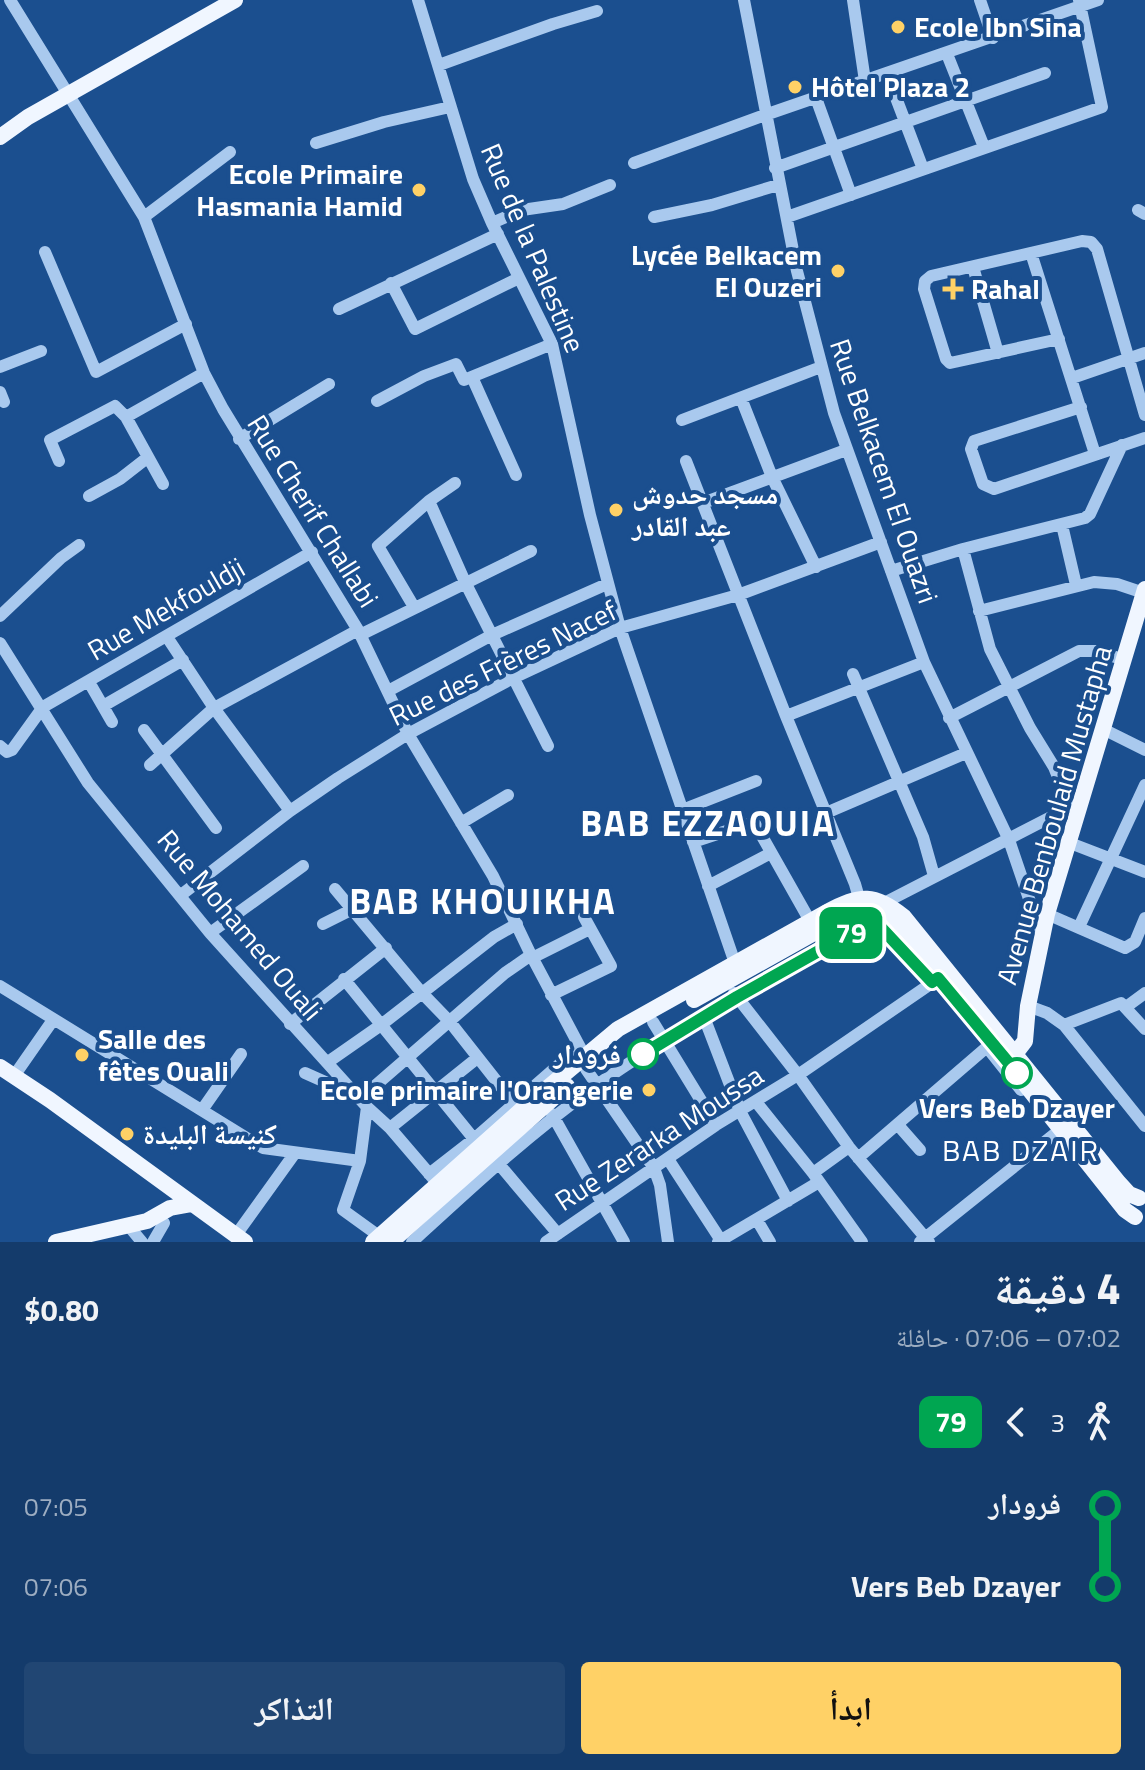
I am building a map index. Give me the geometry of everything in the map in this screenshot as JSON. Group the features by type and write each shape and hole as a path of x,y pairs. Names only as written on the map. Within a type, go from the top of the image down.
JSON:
{"main road":[{"path":"0,137 28,117 235,0"},
{"name":"Avenue Benboulaid Mustapha","path":"1009,1061 1025,1041 1028,1006 1042,937 1070,843 1076,804 1103,729 1144,591"},
{"path":"393,1240 486,1150 518,1108 585,1060 653,1022 810,921 848,901 904,917 940,977 1009,1061 1129,1194 1142,1197"},
{"path":"393,1240 433,1179 550,1112 585,1060 618,1029 839,919 872,909"},
{"path":"1009,1061 1058,1131 1125,1210 1142,1223"},
{"path":"5,1074 159,1194 186,1208"},
{"path":"5,1074 186,1208 237,1240"},
{"path":"159,1194 161,1220"},
{"path":"1142,1197 1134,1204 1142,1223"},
{"path":"63,1241 127,1224 161,1220 186,1208"}],"street":[{"name":"Rue Cherif Challabi","path":"10,0 144,217 204,373 239,439 359,632 408,734 517,924 596,1086 654,1168"},
{"name":"Rue de la Palestine","path":"418,0 473,179 552,344 607,584 708,886 737,997 853,1152 925,1241"},
{"name":"Rue Belkacem El Ouazri","path":"744,0 778,185 821,367 846,450 924,662 1009,840 1042,937"},
{"path":"853,0 865,81"},
{"path":"980,0 993,38"},
{"path":"634,163 993,38 1081,3 1098,0"},
{"path":"787,217 1102,107 1081,3"},
{"path":"439,65 597,11"},
{"path":"947,54 984,147"},
{"path":"775,168 1045,73"},
{"path":"887,74 923,169"},
{"path":"816,98 851,195"},
{"path":"316,143 384,122 450,107"},
{"path":"144,217 230,152"},
{"path":"339,309 495,229 522,210 563,204 610,185"},
{"path":"654,217 712,205 778,185"},
{"path":"1059,339 956,364 947,362 924,289 928,278 1082,241 1094,245 1145,415"},
{"path":"45,252 96,372 186,324"},
{"path":"1031,253 1095,454"},
{"path":"973,267 998,353"},
{"path":"391,283 415,329 519,278"},
{"path":"377,401 424,376 456,364 464,380 552,344"},
{"path":"0,367 41,351"},
{"path":"1072,378 1145,353"},
{"path":"682,420 821,367"},
{"path":"126,417 204,373"},
{"path":"472,377 516,475"},
{"path":"239,439 329,384"},
{"path":"741,398 772,477 816,567"},
{"path":"59,461 50,440 115,406 126,417 163,484"},
{"path":"1081,407 972,443 971,449 983,484 991,489 1145,438"},
{"path":"891,571 963,549 1079,521 1090,514 1122,445"},
{"path":"703,503 846,450"},
{"path":"89,496 120,479 147,458"},
{"path":"686,461 826,813 872,909 940,977 987,1047 1009,1061"},
{"path":"414,607 378,546 429,501 455,483"},
{"path":"429,501 465,582 548,746"},
{"path":"1062,525 1076,585"},
{"name":"Rue des Frères Nacef","path":"181,895 290,811 408,734 513,678 620,628 738,595 881,542"},
{"path":"0,616 79,545"},
{"path":"624,1242 550,1112 596,1086 872,909 1076,804 1008,687 990,649 963,549"},
{"path":"150,765 214,708 359,632 531,551"},
{"name":"Rue Mekfouldji","path":"43,707 312,552"},
{"path":"979,611 1076,585 1105,582 1144,591"},
{"path":"388,691 492,635 607,584"},
{"path":"167,637 214,708 290,811"},
{"name":"Rue Mohamed Ouali","path":"0,643 88,783 210,933 364,1102"},
{"path":"949,718 1079,651 1096,651 1125,660"},
{"path":"103,706 183,660"},
{"path":"786,716 856,680 924,662"},
{"path":"856,680 923,837 934,876"},
{"path":"89,682 112,722"},
{"path":"0,746 7,752 12,750 43,707"},
{"path":"1103,729 1145,750"},
{"path":"144,730 216,828"},
{"path":"826,813 966,753"},
{"path":"682,810 756,781"},
{"path":"1079,927 1145,785"},
{"path":"461,823 508,795"},
{"path":"693,842 754,822 810,921"},
{"path":"1070,843 1145,872"},
{"path":"708,886 771,853"},
{"path":"210,933 303,866"},
{"path":"335,889 450,1022 476,1059 518,1108"},
{"path":"323,924 351,910"},
{"path":"1047,914 1125,948 1135,942 1145,918"},
{"path":"393,1240 343,1210 360,1161 364,1102 408,1058 505,973 587,923 611,966 551,995"},
{"path":"328,1062 494,937 517,924"},
{"path":"290,1024 386,948"},
{"name":"Rue Zerarka Moussa","path":"546,1242 716,1125 757,1103 940,977"},
{"path":"344,979 435,1092 558,1234"},
{"path":"0,986 263,1148 360,1161"},
{"path":"1126,1007 1145,993"},
{"path":"1064,1025 1121,1003 1145,1029"},
{"path":"1028,1006 1047,1013 1064,1025 1145,1126"},
{"path":"704,1017 740,1111 788,1201"},
{"path":"5,1074 53,1020"},
{"path":"653,1022 716,1125"},
{"path":"668,1159 720,1241 788,1201 816,1177 898,1125 987,1047"},
{"path":"202,1110 241,1054"},
{"path":"390,1128 476,1059"},
{"path":"305,1073 364,1102 433,1179"},
{"path":"757,1103 816,1177 862,1242"},
{"path":"898,1125 920,1150"},
{"path":"925,1241 1058,1131"},
{"path":"237,1240 295,1153"},
{"path":"654,1168 660,1185 668,1242"},
{"path":"153,1242 161,1220"},
{"path":"757,1220 770,1242"},
{"path":"127,1224 142,1242"}],"bus line":[{"name":"79","path":"643,1054 874,920 932,982 938,978 1017,1073"}],"place":[{"name":"Ecole Ibn Sina","path":"898,27"},
{"name":"Hôtel Plaza 2","path":"795,87"},
{"name":"Ecole Primaire Hasmania Hamid","path":"419,190"},
{"name":"Lycée Belkacem El Ouzeri","path":"838,271"},
{"name":"Rahal","path":"953,289"},
{"name":"مسجد حدوش عبد القادر","path":"616,510"},
{"name":"فرودار","path":"643,1054"},
{"name":"Salle des fêtes Ouali","path":"82,1055"},
{"name":"Vers Beb Dzayer","path":"1017,1073"},
{"name":"Ecole primaire l'Orangerie","path":"649,1090"},
{"name":"كنيسة البليدة","path":"127,1134"}],"district":[{"name":"BAB EZZAOUIA","path":"708,823"},
{"name":"BAB KHOUIKHA","path":"483,901"},
{"name":"BAB DZAIR","path":"1021,1151"}]}
